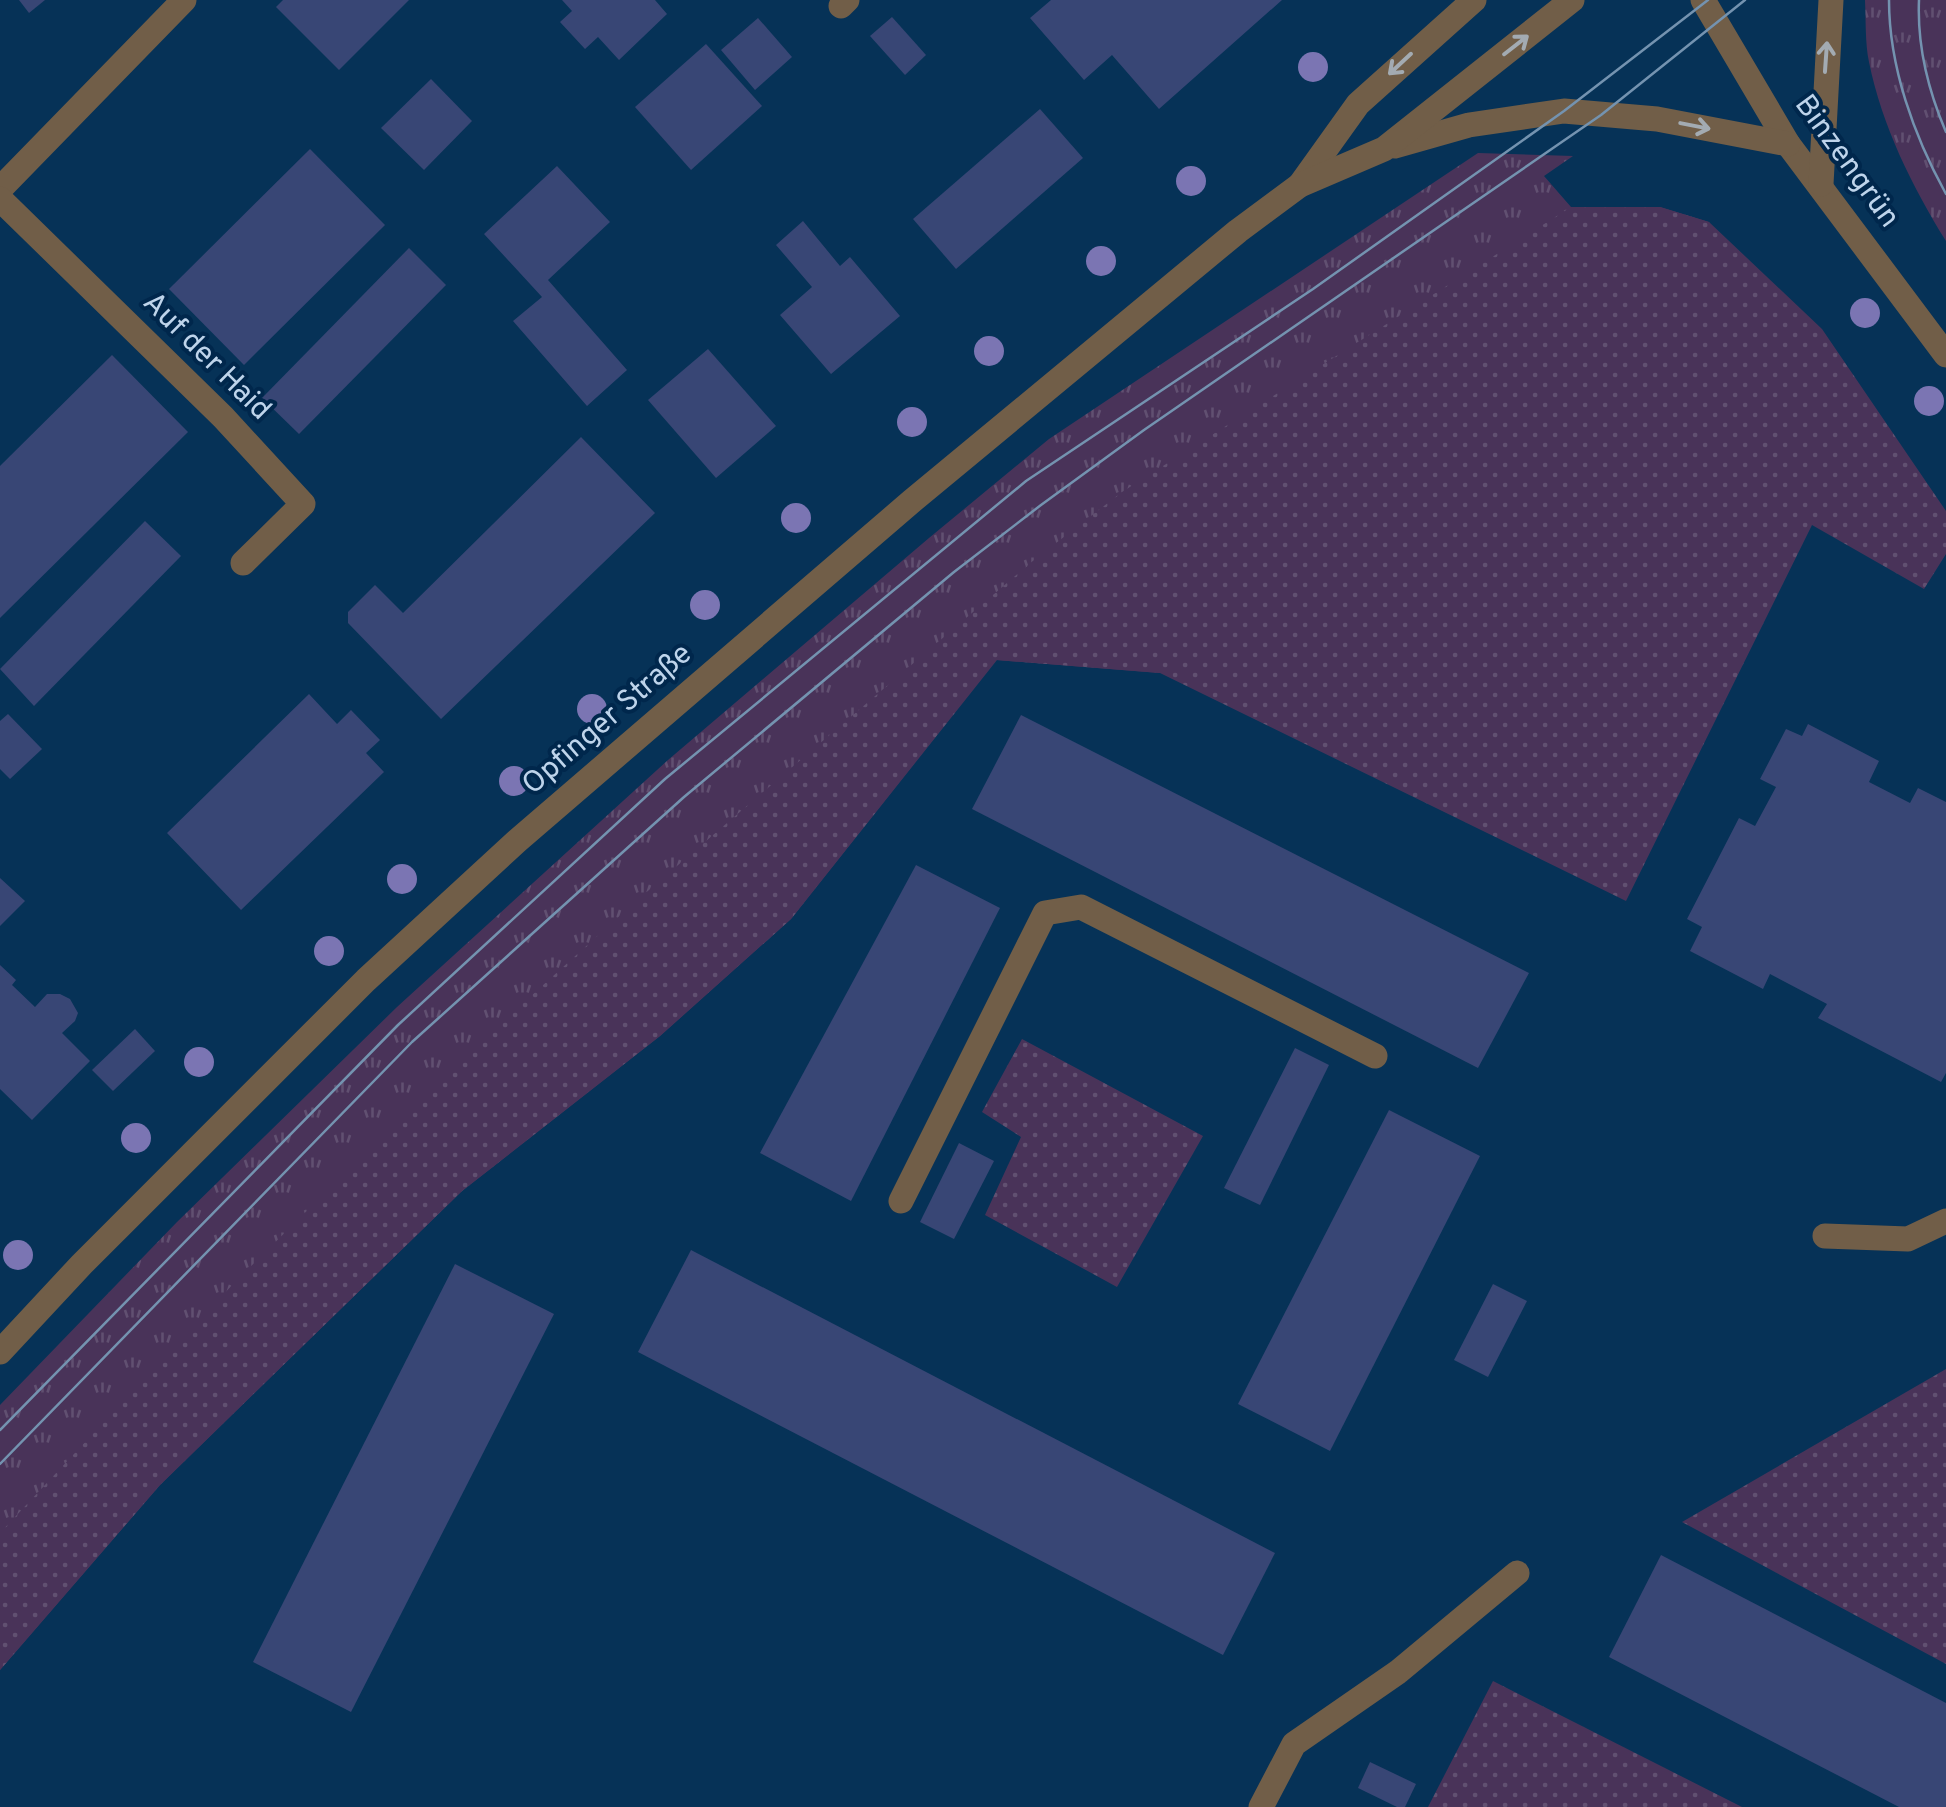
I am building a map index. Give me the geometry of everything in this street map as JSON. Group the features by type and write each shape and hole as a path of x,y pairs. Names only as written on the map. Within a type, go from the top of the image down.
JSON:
{"street":[{"path":"0,189 184,0"},
{"name":"Opfinger Straße","path":"1300,184 1358,104 1474,0"},
{"name":"Opfinger Straße","path":"0,1352 108,1237 352,993 517,841 1018,412 1238,231 1300,184 1384,149 1572,0"},
{"name":"Binzengrün","path":"1703,0 1788,144 1946,354"},
{"path":"1821,184 1831,0"},
{"path":"1384,149 1469,126 1564,111 1657,119 1788,144"},
{"name":"Auf der Haid","path":"0,199 223,417 304,504 243,563"},
{"path":"901,1201 1045,913 1081,907 1375,1056"},
{"path":"1826,1236 1908,1239 1946,1221"},
{"path":"1262,1807 1294,1744 1398,1672 1517,1573"}],"green space":[{"path":"1865,0 1946,0 1946,241 1910,177 1882,109 1868,55"},
{"path":"1478,153 1573,156 1544,176 1571,207 1660,207 1709,222 1862,458 1160,673 996,660 791,919 660,1036 462,1191 160,1485 0,1670 0,1405 177,1222 397,1007 668,760 1049,439"},
{"path":"1571,207 1660,207 1709,222 1822,329 1946,511 1946,554 1924,589 1812,525 1626,901 1160,673 997,660 791,919 660,1036 462,1191 160,1485 0,1670 0,1533 235,1282 448,1071 635,902 1029,564 1122,492"},
{"path":"1022,1039 1203,1136 1117,1287 985,1215 1021,1137 982,1112"},
{"path":"1946,1369 1946,1664 1682,1522"},
{"path":"1493,1681 1742,1807 1428,1807"}],"building":[{"path":"19,0 45,0 29,13"},
{"path":"283,0 409,0 339,70 276,7"},
{"path":"562,0 655,0 667,14 619,60 598,37 585,49 560,22 572,11"},
{"path":"1051,0 1282,0 1159,109 1112,55 1084,80 1030,18"},
{"path":"892,17 926,55 905,75 870,36"},
{"path":"758,18 792,57 755,90 721,50"},
{"path":"706,44 762,106 691,170 635,107"},
{"path":"431,79 472,121 424,170 381,128"},
{"path":"1040,109 1083,158 956,269 913,219"},
{"path":"310,149 385,225 244,365 169,289"},
{"path":"557,166 610,222 548,280 627,370 587,406 513,321 542,297 484,234"},
{"path":"803,221 840,266 850,257 900,316 831,374 780,315 812,287 776,245"},
{"path":"409,248 446,285 299,434 262,398"},
{"path":"708,349 776,426 716,478 648,400"},
{"path":"112,355 188,432 0,618 0,466"},
{"path":"581,437 655,513 441,719 348,623 348,612 375,585 403,613"},
{"path":"145,521 181,556 34,706 0,669"},
{"path":"309,694 337,724 351,710 380,740 366,753 384,772 241,910 167,833"},
{"path":"8,714 42,749 10,779 0,769 0,721"},
{"path":"1021,715 1529,973 1478,1068 972,809"},
{"path":"1808,724 1879,761 1869,782 1910,803 1918,788 1946,802 1946,1073 1941,1082 1818,1018 1827,1004 1770,974 1763,989 1690,951 1702,927 1687,919 1739,818 1755,826 1776,787 1760,779 1786,729 1802,736"},
{"path":"916,865 1000,908 851,1201 760,1153"},
{"path":"0,878 25,901 0,926"},
{"path":"0,965 16,980 12,985 35,1007 47,994 70,999 78,1013 62,1033 90,1061 32,1120 0,1089"},
{"path":"135,1029 155,1051 113,1091 92,1070"},
{"path":"1295,1048 1329,1065 1260,1205 1224,1188"},
{"path":"1389,1110 1480,1156 1330,1451 1238,1404"},
{"path":"959,1143 994,1161 954,1239 920,1222"},
{"path":"691,1250 1275,1553 1223,1655 638,1352"},
{"path":"455,1264 554,1314 351,1712 253,1662"},
{"path":"1493,1284 1527,1301 1488,1377 1454,1360"},
{"path":"1661,1555 1946,1703 1946,1807 1899,1807 1609,1657"},
{"path":"1370,1762 1416,1784 1405,1807 1358,1788"}],"tram line":[{"path":"0,1430 398,1025 665,779 1026,481 1313,289 1564,111 1708,0"},
{"path":"0,1464 412,1042 684,797 954,572 1041,505 1601,115 1745,0"},
{"path":"1889,0 1893,50 1906,100 1946,194"},
{"path":"1919,0 1925,68 1946,132"}]}
